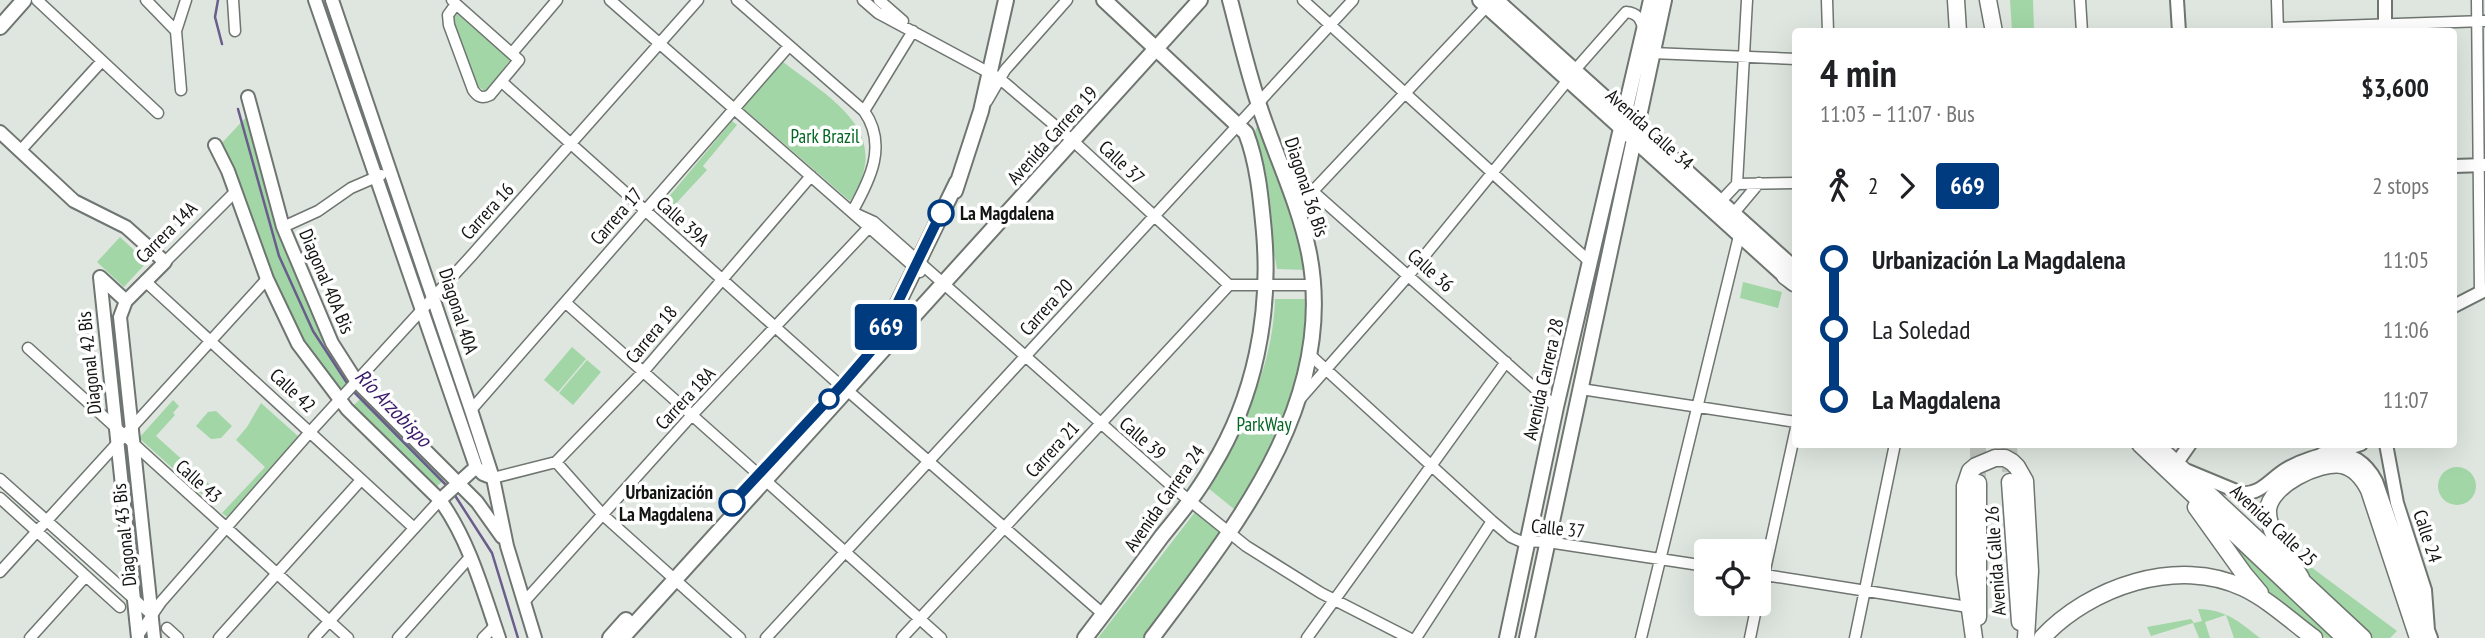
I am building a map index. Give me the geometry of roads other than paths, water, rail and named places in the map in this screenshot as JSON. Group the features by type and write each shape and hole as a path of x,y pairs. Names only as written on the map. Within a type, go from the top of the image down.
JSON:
{"main road":[{"path":"0,27 24,0"},
{"path":"885,341 957,182 995,75 1006,0"},
{"path":"1104,0 1238,124 1247,136 1258,186 1266,285"},
{"name":"Avenida Carrera 19","path":"610,638 671,577 885,341 942,285 1200,0"},
{"name":"Diagonal 36 Bis","path":"1230,0 1258,103 1297,208 1309,256 1312,285"},
{"name":"Avenida Carrera 28","path":"1507,638 1556,407 1651,0"},
{"name":"Avenida Carrera 28","path":"1527,638 1664,0"},
{"path":"1947,0 1948,28"},
{"path":"1956,0 1958,28"},
{"path":"1984,28 1985,0"},
{"path":"1985,0 1993,28"},
{"name":"Avenida Calle 34","path":"1487,2 1623,123 1720,202 1792,278"},
{"name":"Avenida Calle 34","path":"1636,134 1739,236 1792,278"},
{"name":"Avenida Carrera 24","path":"1085,638 1190,501 1213,466 1243,401 1256,358 1266,285"},
{"path":"1153,638 1247,508 1275,456 1297,403 1308,355 1313,312 1312,285"},
{"path":"2146,448 2172,456 2244,574 2277,609"},
{"name":"Avenida Calle 25","path":"2151,448 2172,456 2301,578 2351,635"},
{"name":"Avenida Calle 25","path":"2172,456 2351,635"},
{"path":"1976,638 1968,607 1965,574 1965,486 1970,471 1989,458 2005,458 2017,467 2025,481 2030,571 2026,638"},
{"path":"2301,578 2270,524 2270,501 2277,490 2303,474 2334,465 2351,468 2359,474 2369,490 2423,635"},
{"name":"Avenida Calle 26","path":"2010,481 2021,638"},
{"name":"Avenida Calle 26","path":"1976,638 1979,483"},
{"path":"2042,638 2072,612 2106,593 2126,585 2171,576 2203,576 2230,582 2252,592 2314,638"},
{"name":"Avenida Carrera 19","path":"622,638 671,577"}],"street":[{"path":"37,0 158,113"},
{"path":"146,0 176,31"},
{"path":"181,90 176,31 187,0"},
{"path":"233,0 235,31"},
{"name":"Diagonal 40A","path":"316,0 476,467"},
{"name":"Diagonal 40A","path":"332,0 434,296 493,478 507,547 535,638"},
{"path":"512,53 557,0"},
{"name":"Calle 39","path":"610,0 852,212 872,225 1230,533 1254,552 1335,600 1409,638"},
{"name":"Carrera 16","path":"138,638 152,615 310,432 698,0"},
{"path":"737,0 864,111 873,125 875,160 872,172 852,212"},
{"name":"Calle 37","path":"863,0 883,4 914,31 995,75 1072,141 1229,285"},
{"path":"995,75 1067,0"},
{"path":"1303,0 1590,262"},
{"name":"Carrera 20","path":"766,638 1353,0"},
{"path":"1720,202 1737,184 1747,0"},
{"path":"1827,0 1828,28"},
{"path":"2080,0 2082,28"},
{"path":"2177,0 2179,28"},
{"path":"2277,0 2278,28"},
{"path":"2377,0 2381,27"},
{"path":"2381,27 2385,0"},
{"path":"2457,304 2482,291 2481,21 2477,0"},
{"path":"454,2 519,60 490,95 482,98 473,90 449,25 448,15 454,2"},
{"path":"1297,208 1487,2"},
{"path":"1297,403 1408,276 1626,12 1639,16 1644,31"},
{"path":"2347,28 2481,21"},
{"path":"864,111 914,31"},
{"name":"Carrera 17","path":"471,410 789,47"},
{"path":"1652,53 1792,59"},
{"path":"20,151 102,61"},
{"name":"Calle 39A","path":"502,82 844,388 1103,614"},
{"name":"Diagonal 40A Bis","path":"248,97 283,227 322,323 356,383 486,513 507,547"},
{"path":"0,132 74,201 130,230 165,262"},
{"path":"215,145 228,171 267,279 298,344 340,399 441,499 459,530 497,632 483,638"},
{"name":"Calle 36","path":"1280,162 1556,407"},
{"path":"2457,166 2482,165"},
{"path":"283,227 318,211 351,188 391,172"},
{"name":"Carrera 18","path":"556,462 643,372 811,176"},
{"path":"1737,184 1792,183"},
{"path":"1733,214 1759,184"},
{"name":"Carrera 14A","path":"126,301 235,192"},
{"name":"Carrera 18A","path":"524,602 692,415 872,225"},
{"path":"1641,638 1739,236"},
{"name":"Diagonal 42 Bis","path":"100,277 126,301 120,317 124,437 100,277"},
{"path":"0,572 267,279"},
{"name":"Calle 42","path":"145,281 414,528"},
{"path":"1229,285 1312,285"},
{"name":"Carrera 21","path":"902,638 1229,285"},
{"path":"566,303 941,638"},
{"name":"Calle 43","path":"28,348 348,638"},
{"name":"Calle 37","path":"1308,355 1511,537 1528,542 1548,542 1694,564"},
{"path":"1307,638 1506,362"},
{"path":"1581,389 1792,424"},
{"name":"Diagonal 43 Bis","path":"124,437 133,599 138,638"},
{"name":"Diagonal 43 Bis","path":"124,437 154,638"},
{"path":"1769,539 1792,442"},
{"path":"1855,638 1894,448"},
{"path":"2172,456 2189,448"},
{"path":"2172,456 2241,493 2249,494 2259,491 2289,467 2345,448"},
{"name":"Calle 24","path":"2387,448 2397,503 2425,590 2423,635"},
{"path":"2322,454 2340,452 2351,455 2370,470 2376,481 2423,635"},
{"path":"314,638 441,499 476,467 493,478 556,462 603,515 740,638"},
{"path":"0,479 152,615"},
{"path":"219,638 361,480"},
{"path":"0,498 120,607"},
{"path":"1416,638 1492,521"},
{"path":"398,638 470,557"},
{"path":"30,638 86,576"},
{"path":"1771,576 1968,607"},
{"path":"1750,638 1755,616"},
{"path":"167,628 178,638"}],"waterway":[{"path":"218,0 215,17 222,44"},
{"name":"Río Arzobispo","path":"238,109 279,256 313,331 349,386"},
{"name":"Río Arzobispo","path":"353,391 447,486"},
{"name":"Río Arzobispo","path":"454,494 492,553 518,638"}],"tunnel":[{"path":"1978,448 1978,477"},
{"path":"2009,448 2010,472"}],"place":[{"name":"La Magdalena","path":"941,213"},
{"name":"Urbanización La Magdalena","path":"732,503"}],"park label":[{"name":"Park Brazil","path":"825,136"},
{"name":"ParkWay","path":"1264,424"}]}
